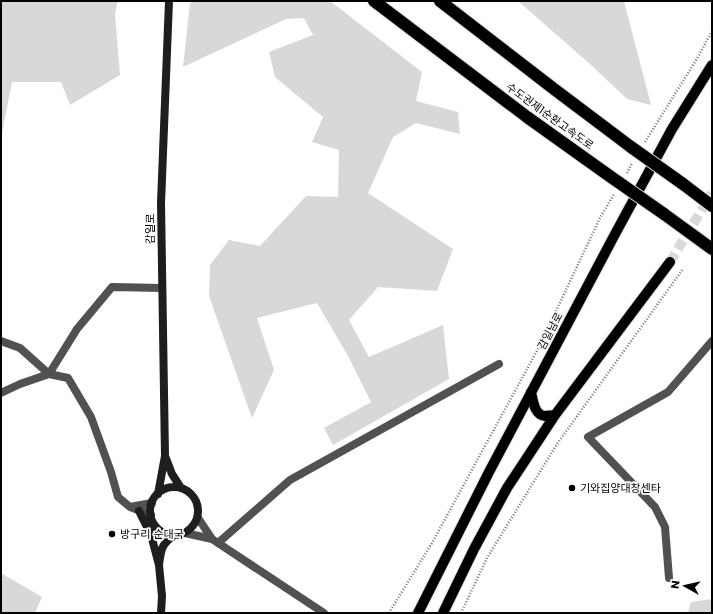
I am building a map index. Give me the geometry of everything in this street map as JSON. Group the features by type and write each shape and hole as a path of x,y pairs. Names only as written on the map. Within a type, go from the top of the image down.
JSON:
{"highway":[{"name":"수도권제1순환고속도로","path":"374,1 527,117 712,249"},
{"path":"440,1 554,90 636,147 712,206"}],"main road":[{"name":"감일남로","path":"418,613 614,236 672,129 712,65"},
{"path":"443,613 474,549 507,488 543,432 670,262"},
{"path":"532,392 534,406 539,414 545,416 555,415"}],"street":[{"name":"감일로","path":"150,515 152,503 158,494 165,456 161,203 169,1"},
{"path":"1,393 20,384 49,374 77,329 112,287 162,288"},
{"path":"1,341 20,348 49,374 68,378 91,417 111,472 118,497 130,507 150,515 154,524 165,534 173,536 185,533 191,529 198,518 215,541"},
{"path":"669,578 665,528 655,507 588,437 668,392 712,341"},
{"path":"215,541 290,480 499,364"},
{"name":"감일로","path":"165,456 172,474 182,488 188,492 197,503 198,518"},
{"path":"158,494 165,489 173,487 182,488"},
{"path":"130,507 152,503"},
{"path":"139,511 151,535 159,565 162,596 161,613"},
{"path":"151,535 154,524"},
{"path":"185,533 215,541 324,613"},
{"path":"159,565 161,551 166,542 173,536"}],"path":[{"path":"636,147 698,57 712,31"},
{"path":"626,174 634,161"},
{"path":"389,613 432,544 539,347 600,218 615,193"},
{"path":"461,613 487,558 559,441 683,269"},
{"path":"543,432 559,441"}],"shaded area":[{"path":"1,1 118,1 115,14 120,75 70,105 61,82 12,82 1,138"},
{"path":"196,1 330,1 422,72 416,101 458,112 460,134 416,123 393,137 368,193 453,249 437,291 378,287 349,320 369,357 443,325 449,379 333,445 324,428 371,402 348,356 317,303 257,318 274,370 252,418 209,296 210,265 229,240 260,246 306,196 338,197 339,150 312,142 323,117 275,77 269,52 313,35 304,18 286,19 183,67 190,3"},
{"path":"518,1 624,1 651,105 627,99 590,64"},
{"path":"1,573 42,597 35,613 1,613"},
{"path":"712,599 712,613 688,613 691,602"}],"tunnel":[{"path":"670,262 712,193"}],"place":[{"name":"기와집양대창센타","path":"572,488"},
{"name":"방구리 순대국","path":"112,534"}]}
